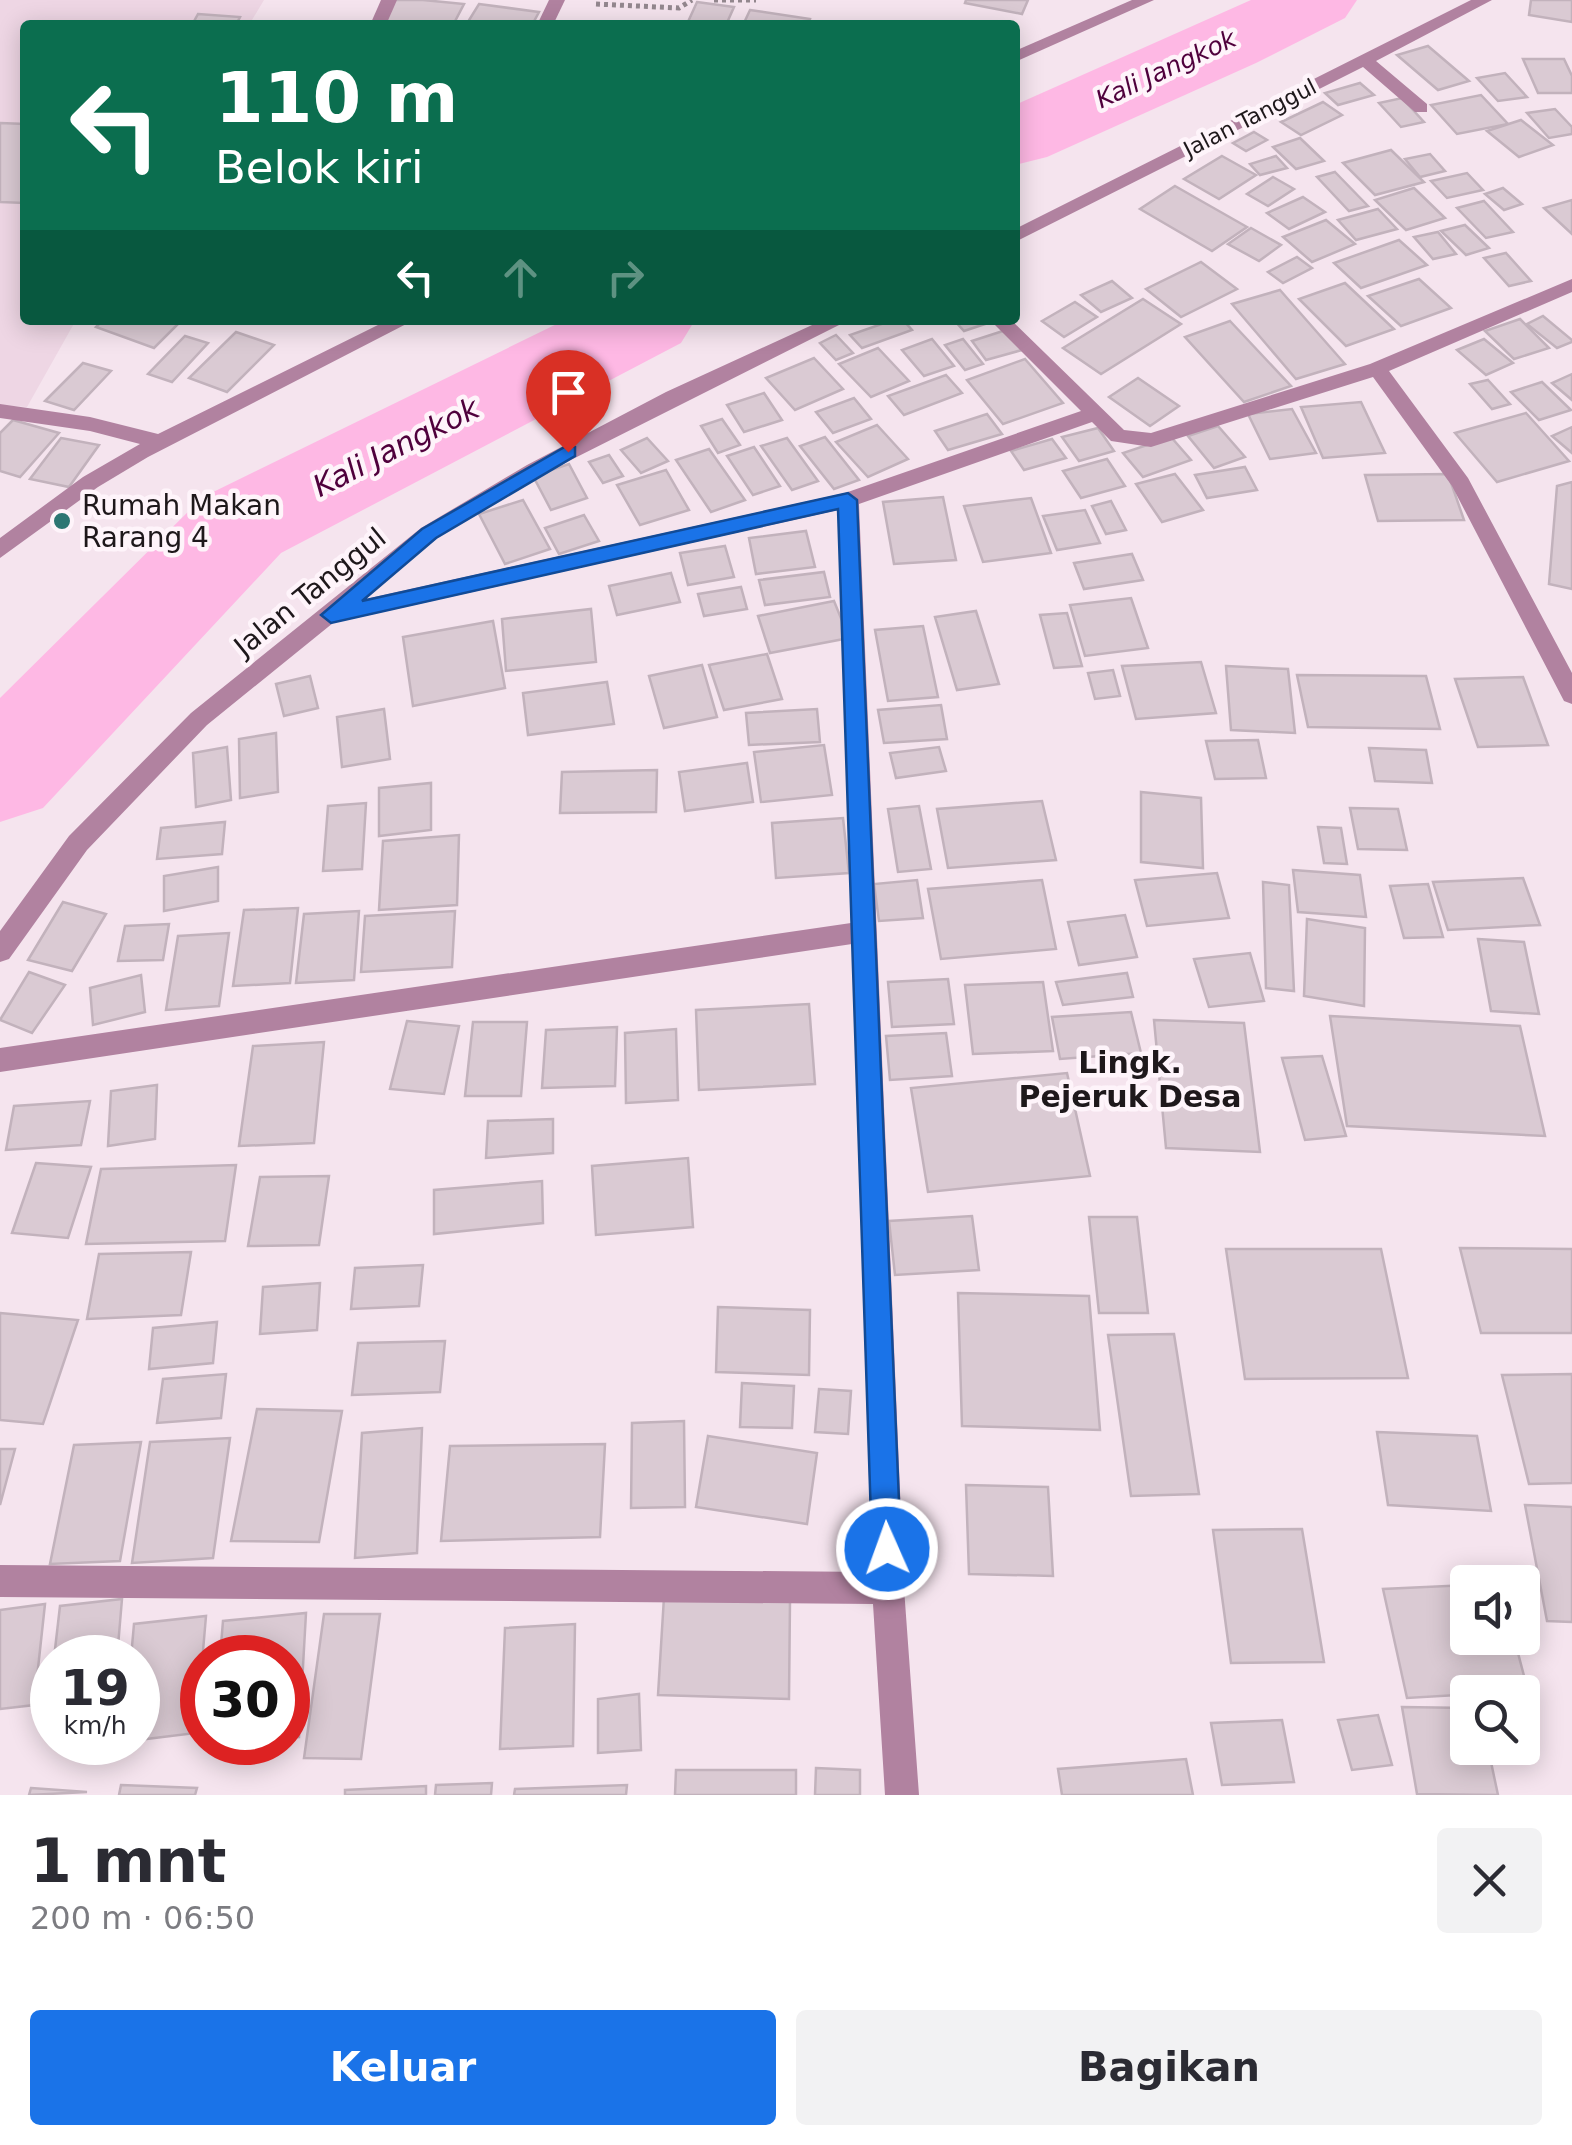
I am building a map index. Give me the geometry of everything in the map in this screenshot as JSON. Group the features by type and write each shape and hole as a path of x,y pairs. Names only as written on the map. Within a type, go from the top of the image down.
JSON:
{"street":[{"path":"1020,55 1146,0"},
{"name":"Jalan Tanggul","path":"1020,233 1484,0"},
{"path":"1365,60 1421,108"},
{"path":"1005,325 1118,436 1151,440 1377,368 1572,286"},
{"path":"0,550 41,512 162,442 394,325"},
{"name":"Jalan Tanggul","path":"0,951 78,843 200,719 429,534 534,470 673,396 828,325"},
{"path":"1377,368 1462,483 1572,695"},
{"path":"0,412 90,424 162,442"},
{"path":"331,615 848,500 1096,413"},
{"path":"848,500 888,1588 902,1795"},
{"path":"0,1060 862,932"},
{"path":"0,1581 888,1588"}],"path":[{"path":"556,1 679,8 692,0"},
{"path":"714,0 756,0"}],"shaded area":[{"path":"0,0 264,0 252,20 20,20 20,325 73,325 27,407 0,405"}],"building":[{"path":"394,0 464,4 456,20 383,20"},
{"path":"1028,0 1022,14 965,3"},
{"path":"1531,0 1572,0 1572,22 1529,15"},
{"path":"697,2 734,7 728,20 689,20"},
{"path":"479,4 539,12 535,20 469,20"},
{"path":"750,10 810,19 810,20 745,20"},
{"path":"198,14 240,17 238,20 195,20"},
{"path":"1428,46 1469,81 1438,90 1397,55"},
{"path":"1523,59 1564,59 1572,76 1572,93 1538,93"},
{"path":"1505,73 1527,97 1498,101 1477,78"},
{"path":"1360,83 1374,95 1338,105 1325,93"},
{"path":"1481,95 1508,124 1457,134 1431,105"},
{"path":"1402,98 1424,122 1401,127 1379,103"},
{"path":"1323,102 1342,115 1301,135 1281,122"},
{"path":"1555,109 1572,127 1572,134 1549,138 1527,113"},
{"path":"1521,120 1553,145 1519,157 1487,131"},
{"path":"0,123 20,124 20,203 0,202"},
{"path":"1254,132 1267,140 1246,151 1233,143"},
{"path":"1300,138 1324,161 1296,169 1273,147"},
{"path":"1391,150 1424,182 1375,195 1343,163"},
{"path":"1430,154 1445,171 1420,177 1405,159"},
{"path":"1222,156 1256,175 1219,199 1184,179"},
{"path":"1276,156 1287,168 1260,175 1250,164"},
{"path":"1335,172 1368,206 1349,211 1317,177"},
{"path":"1467,173 1483,190 1447,198 1431,181"},
{"path":"1273,177 1294,189 1268,206 1247,194"},
{"path":"1175,186 1247,227 1212,251 1140,209"},
{"path":"1414,188 1445,218 1406,230 1375,200"},
{"path":"1503,188 1522,204 1504,210 1485,194"},
{"path":"1303,197 1325,212 1289,229 1267,213"},
{"path":"1572,200 1572,234 1544,208"},
{"path":"1484,201 1513,232 1486,238 1457,208"},
{"path":"1378,209 1397,229 1356,240 1338,220"},
{"path":"1326,220 1355,244 1312,262 1283,237"},
{"path":"1465,225 1489,248 1466,255 1441,231"},
{"path":"1251,228 1281,245 1259,261 1228,244"},
{"path":"1438,232 1456,254 1433,259 1414,237"},
{"path":"1399,240 1427,265 1361,288 1334,263"},
{"path":"1506,253 1531,281 1509,286 1484,258"},
{"path":"1297,257 1312,268 1283,283 1268,272"},
{"path":"1201,262 1237,289 1181,317 1146,289"},
{"path":"1419,279 1451,308 1401,326 1368,296"},
{"path":"1112,281 1132,298 1101,312 1081,295"},
{"path":"1345,283 1394,329 1346,346 1299,299"},
{"path":"1280,290 1345,364 1296,379 1232,304"},
{"path":"1143,299 1181,324 1101,374 1063,348"},
{"path":"1075,302 1097,317 1064,337 1042,321"},
{"path":"1543,316 1572,342 1557,348 1527,324"},
{"path":"1520,319 1549,348 1514,359 1485,331"},
{"path":"1230,321 1291,386 1244,402 1185,337"},
{"path":"98,325 177,325 154,348"},
{"path":"879,325 908,325 912,330 862,348 850,335"},
{"path":"959,325 982,325 964,331"},
{"path":"1006,330 1022,350 986,360 972,341"},
{"path":"236,332 274,345 227,392 189,378"},
{"path":"836,335 853,353 836,360 820,343"},
{"path":"185,336 208,343 172,382 148,374"},
{"path":"932,339 954,366 924,376 902,350"},
{"path":"963,339 983,364 965,370 945,345"},
{"path":"1484,339 1513,363 1486,375 1457,350"},
{"path":"878,348 909,381 871,397 839,364"},
{"path":"814,358 843,389 795,410 766,378"},
{"path":"1025,359 1063,403 1003,424 967,380"},
{"path":"83,363 111,371 74,410 45,401"},
{"path":"1572,374 1572,400 1552,383"},
{"path":"946,375 962,393 904,415 888,396"},
{"path":"1138,378 1179,406 1150,426 1109,397"},
{"path":"1488,380 1510,404 1492,409 1470,384"},
{"path":"1542,382 1571,410 1539,420 1511,392"},
{"path":"764,393 782,420 744,432 727,405"},
{"path":"854,398 871,419 833,433 816,412"},
{"path":"1361,402 1385,453 1323,458 1301,407"},
{"path":"1292,409 1316,453 1270,459 1248,414"},
{"path":"1526,413 1569,461 1497,482 1455,433"},
{"path":"987,414 1002,434 948,450 935,431"},
{"path":"722,419 740,445 718,453 701,426"},
{"path":"13,420 59,433 20,477 0,471 0,433"},
{"path":"877,425 908,459 868,477 836,442"},
{"path":"1218,426 1245,457 1214,468 1188,436"},
{"path":"1572,427 1572,453 1552,436"},
{"path":"1098,428 1114,451 1079,461 1062,437"},
{"path":"825,437 859,480 834,489 800,446"},
{"path":"1171,437 1191,460 1143,477 1123,453"},
{"path":"61,438 99,445 69,487 30,479"},
{"path":"647,438 668,461 641,473 621,450"},
{"path":"787,438 818,481 792,490 761,446"},
{"path":"1052,439 1066,458 1024,470 1011,451"},
{"path":"754,447 780,486 753,495 727,456"},
{"path":"709,449 745,500 711,512 676,460"},
{"path":"609,455 623,476 603,483 589,462"},
{"path":"1107,459 1125,486 1081,498 1063,471"},
{"path":"569,464 587,498 551,510 533,476"},
{"path":"1245,467 1257,490 1207,498 1195,475"},
{"path":"666,470 689,510 640,525 617,485"},
{"path":"1175,474 1203,510 1162,522 1136,484"},
{"path":"1448,474 1464,520 1378,521 1365,475"},
{"path":"1572,482 1572,589 1549,584 1557,486"},
{"path":"943,497 956,560 894,564 883,502"},
{"path":"1031,498 1051,553 983,562 964,506"},
{"path":"523,500 550,549 505,564 479,514"},
{"path":"1111,501 1126,530 1106,534 1092,506"},
{"path":"1085,510 1100,543 1057,550 1043,516"},
{"path":"584,515 599,541 559,554 545,528"},
{"path":"806,531 815,567 756,574 749,538"},
{"path":"725,546 734,577 688,585 680,553"},
{"path":"1132,554 1143,580 1084,589 1074,563"},
{"path":"824,572 830,597 765,605 759,580"},
{"path":"671,573 680,602 617,615 609,586"},
{"path":"741,587 747,609 704,616 698,594"},
{"path":"1131,598 1148,648 1085,656 1070,605"},
{"path":"834,601 849,638 770,653 758,616"},
{"path":"591,609 596,662 506,671 502,619"},
{"path":"976,611 999,684 957,690 935,617"},
{"path":"1067,613 1082,666 1054,668 1040,615"},
{"path":"493,621 505,688 413,706 403,637"},
{"path":"923,626 938,697 888,701 875,630"},
{"path":"767,654 782,699 724,710 709,665"},
{"path":"1201,662 1216,713 1136,719 1122,666"},
{"path":"702,665 717,717 664,728 649,676"},
{"path":"1226,666 1288,669 1295,733 1231,730"},
{"path":"1113,670 1120,696 1095,699 1088,673"},
{"path":"1297,675 1426,676 1440,729 1308,727"},
{"path":"310,676 318,708 284,716 276,684"},
{"path":"1523,677 1548,745 1478,747 1455,679"},
{"path":"607,682 614,724 528,735 523,693"},
{"path":"941,705 947,739 884,743 878,710"},
{"path":"384,709 390,759 342,767 337,717"},
{"path":"817,709 820,742 749,745 746,713"},
{"path":"276,733 278,792 240,798 239,739"},
{"path":"1258,740 1266,778 1215,779 1206,741"},
{"path":"824,745 832,795 761,802 754,752"},
{"path":"227,747 231,800 196,807 193,753"},
{"path":"939,747 946,771 896,778 890,753"},
{"path":"1369,748 1426,750 1432,783 1375,781"},
{"path":"747,763 753,802 685,811 679,772"},
{"path":"657,770 656,812 560,813 562,772"},
{"path":"431,783 431,830 379,836 379,788"},
{"path":"1141,792 1201,798 1203,868 1141,862"},
{"path":"1042,801 1056,860 948,868 937,809"},
{"path":"366,803 362,869 323,871 328,806"},
{"path":"919,806 931,869 898,872 888,809"},
{"path":"1350,808 1398,809 1407,850 1358,849"},
{"path":"843,818 849,873 776,878 772,823"},
{"path":"225,822 222,854 157,859 161,828"},
{"path":"1318,827 1341,828 1347,864 1324,863"},
{"path":"459,835 457,905 379,910 383,841"},
{"path":"218,867 218,901 164,911 164,876"},
{"path":"1293,870 1360,875 1366,917 1298,912"},
{"path":"1217,873 1229,918 1147,926 1135,880"},
{"path":"1523,878 1540,925 1448,930 1433,882"},
{"path":"917,880 923,918 879,921 874,884"},
{"path":"1042,880 1056,949 941,959 928,889"},
{"path":"1263,882 1289,885 1294,991 1266,988"},
{"path":"1428,884 1443,937 1404,938 1390,886"},
{"path":"63,902 106,914 72,971 28,960"},
{"path":"298,908 290,983 233,986 244,910"},
{"path":"359,911 354,980 296,983 304,914"},
{"path":"455,911 452,967 361,972 365,916"},
{"path":"1125,915 1137,957 1079,965 1068,922"},
{"path":"1307,919 1365,928 1364,1006 1304,996"},
{"path":"169,924 163,960 118,961 125,926"},
{"path":"229,933 219,1006 166,1010 178,936"},
{"path":"1478,939 1524,942 1539,1014 1491,1011"},
{"path":"1250,953 1264,1001 1209,1007 1194,959"},
{"path":"29,972 65,985 32,1033 0,1020"},
{"path":"1127,973 1133,997 1063,1005 1056,982"},
{"path":"141,975 145,1012 93,1025 90,988"},
{"path":"948,979 954,1024 892,1027 888,982"},
{"path":"1043,982 1053,1051 973,1054 965,985"},
{"path":"809,1004 815,1084 699,1090 696,1010"},
{"path":"1131,1012 1141,1053 1060,1059 1052,1017"},
{"path":"1330,1016 1520,1026 1545,1136 1347,1126"},
{"path":"1154,1020 1244,1023 1260,1152 1166,1148"},
{"path":"407,1021 459,1026 444,1094 390,1089"},
{"path":"473,1022 527,1022 521,1096 465,1096"},
{"path":"617,1027 615,1086 542,1088 546,1030"},
{"path":"676,1029 678,1100 626,1103 625,1033"},
{"path":"946,1033 952,1076 890,1080 886,1036"},
{"path":"324,1042 314,1143 239,1146 253,1046"},
{"path":"1322,1056 1346,1136 1305,1140 1282,1058"},
{"path":"1067,1073 1090,1176 928,1192 911,1088"},
{"path":"157,1085 155,1139 108,1146 111,1091"},
{"path":"90,1101 81,1145 6,1150 14,1106"},
{"path":"553,1119 553,1153 486,1158 488,1121"},
{"path":"688,1158 693,1227 596,1235 592,1166"},
{"path":"36,1163 91,1167 68,1238 12,1233"},
{"path":"236,1165 225,1241 86,1244 101,1169"},
{"path":"329,1176 319,1245 248,1246 260,1177"},
{"path":"542,1181 543,1223 434,1234 434,1190"},
{"path":"972,1216 979,1270 895,1275 889,1221"},
{"path":"1089,1217 1137,1217 1148,1313 1099,1313"},
{"path":"1460,1248 1572,1249 1572,1333 1481,1333"},
{"path":"1226,1249 1381,1249 1408,1378 1245,1379"},
{"path":"191,1252 181,1315 87,1319 99,1254"},
{"path":"423,1265 419,1306 351,1309 355,1268"},
{"path":"320,1283 317,1330 260,1334 263,1287"},
{"path":"958,1293 1089,1296 1100,1430 962,1426"},
{"path":"718,1307 810,1310 809,1375 716,1372"},
{"path":"0,1313 78,1320 43,1424 0,1420"},
{"path":"217,1322 213,1363 149,1369 153,1328"},
{"path":"1174,1334 1199,1494 1131,1496 1108,1335"},
{"path":"445,1341 440,1392 352,1395 358,1343"},
{"path":"226,1374 221,1418 157,1423 163,1379"},
{"path":"1572,1374 1572,1483 1529,1484 1502,1375"},
{"path":"742,1383 794,1386 792,1428 740,1427"},
{"path":"819,1389 851,1391 848,1434 815,1432"},
{"path":"257,1409 342,1411 319,1542 231,1541"},
{"path":"684,1421 685,1507 631,1508 632,1423"},
{"path":"422,1428 417,1553 355,1558 362,1433"},
{"path":"1377,1432 1477,1436 1491,1511 1388,1505"},
{"path":"708,1436 817,1453 807,1524 696,1507"},
{"path":"230,1438 213,1558 132,1563 150,1442"},
{"path":"141,1442 120,1561 50,1564 74,1445"},
{"path":"605,1444 600,1537 441,1541 450,1446"},
{"path":"0,1449 15,1449 0,1505"},
{"path":"966,1485 1048,1487 1053,1576 969,1574"},
{"path":"1525,1505 1572,1507 1572,1622 1547,1621 1540,1565 1536,1565"},
{"path":"1302,1529 1324,1662 1231,1663 1213,1530"},
{"path":"1450,1586 1450,1655 1518,1655 1524,1675 1450,1675 1450,1696 1407,1698 1383,1589"},
{"path":"664,1597 790,1600 789,1699 658,1695"},
{"path":"122,1599 119,1635 57,1635 60,1606"},
{"path":"45,1604 42,1635 30,1635 30,1705 0,1709 0,1610"},
{"path":"306,1613 305,1635 222,1635 223,1621"},
{"path":"324,1614 380,1614 361,1759 310,1758 310,1715"},
{"path":"206,1616 204,1635 180,1635 180,1735 160,1737 160,1635 133,1635 134,1624"},
{"path":"575,1624 573,1746 500,1749 505,1628"},
{"path":"639,1694 641,1750 598,1753 598,1699"},
{"path":"1402,1707 1450,1708 1450,1765 1492,1765 1498,1795 1417,1794"},
{"path":"1378,1715 1392,1765 1352,1770 1338,1720"},
{"path":"1282,1720 1294,1782 1222,1785 1211,1723"},
{"path":"1186,1759 1193,1795 1062,1795 1058,1769"},
{"path":"816,1768 860,1770 860,1795 815,1795"},
{"path":"676,1770 796,1770 796,1795 675,1795"},
{"path":"492,1783 491,1795 435,1795 436,1785"},
{"path":"121,1785 197,1788 195,1795 119,1795"},
{"path":"627,1785 626,1795 514,1795 515,1789"},
{"path":"426,1786 426,1795 345,1795 345,1790"},
{"path":"31,1788 87,1792 29,1795"}],"waterway":[{"name":"Kali Jangkok","path":"1020,136 1226,45 1316,0"},
{"name":"Kali Jangkok","path":"0,774 242,525 636,325"}],"place":[{"name":"Rumah Makan Rarang 4","path":"62,521"}],"district":[{"name":"Lingk. Pejeruk Desa","path":"1130,1079"}],"route":[{"path":"568,452 429,534 331,615 848,500 887,1549"}]}
